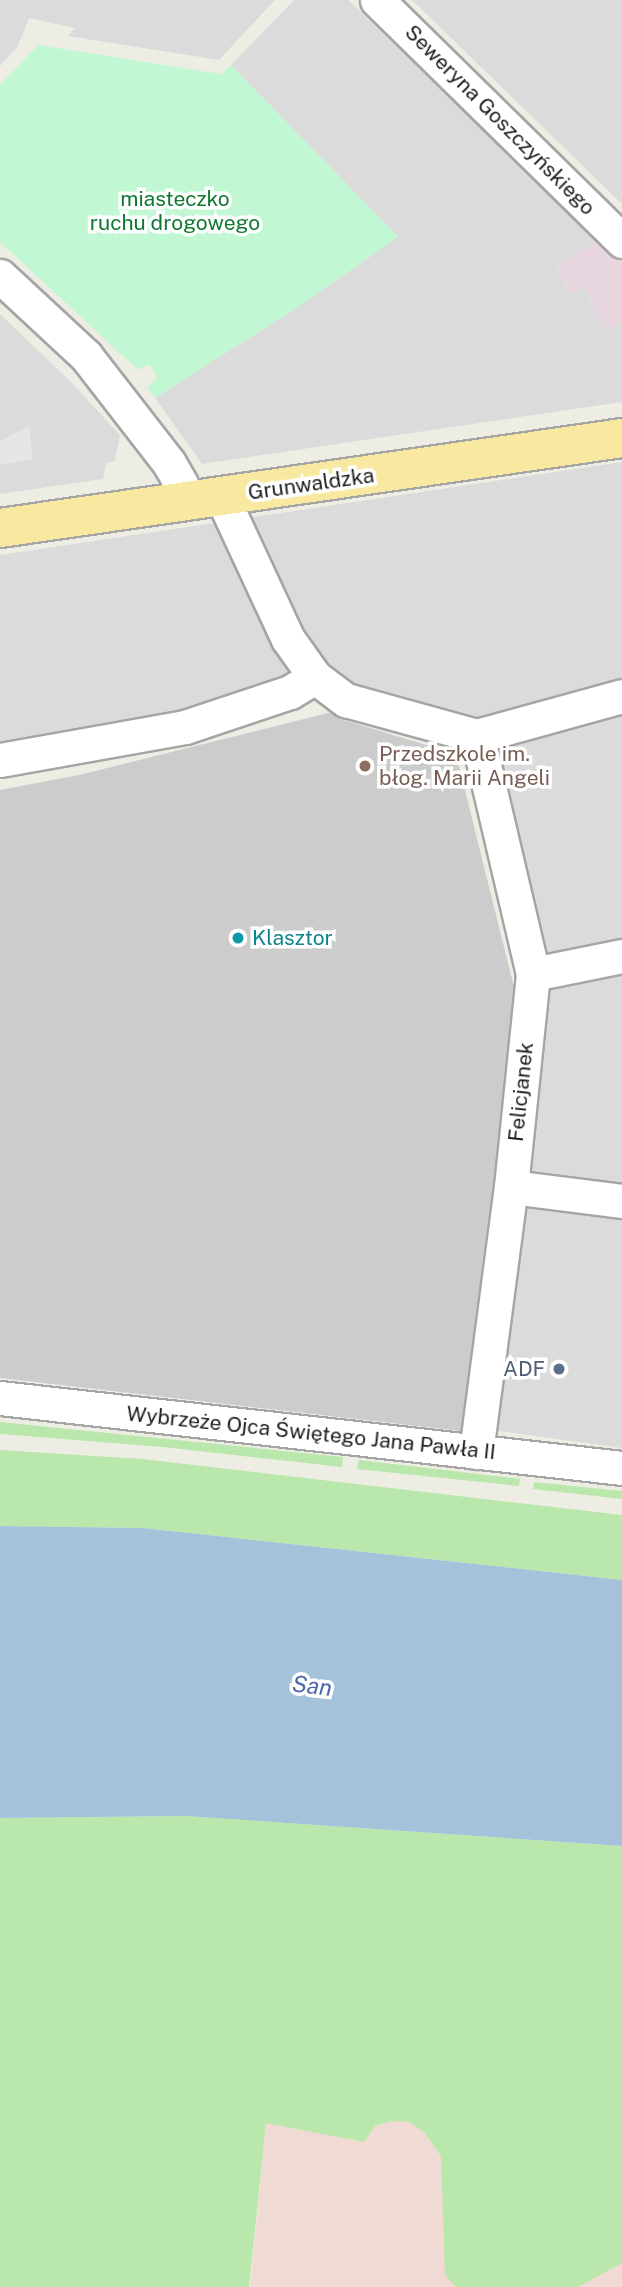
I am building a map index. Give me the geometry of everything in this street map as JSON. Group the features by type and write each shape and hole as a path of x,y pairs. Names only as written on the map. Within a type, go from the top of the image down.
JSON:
{"main road":[{"name":"Grunwaldzka","path":"0,528 622,438"}],"street":[{"name":"Seweryna Goszczyńskiego","path":"377,0 622,240"},
{"path":"0,276 86,356 169,463 181,484 184,501"},
{"path":"222,496 288,639 314,677 346,700 477,736 622,696"},
{"path":"0,760 185,727 290,692 314,677"},
{"name":"Felicjanek","path":"476,1452 511,1187 533,974 477,736"},
{"path":"533,974 622,956"},
{"path":"511,1187 622,1201"},
{"name":"Wybrzeże Ojca Świętego Jana Pawła II","path":"0,1398 622,1468"}],"shaded area":[{"path":"0,0 275,0 219,60 68,36 75,28 29,18 18,46 0,66"},
{"path":"294,0 348,0 597,240 556,268 571,293 583,287 592,300 605,331 622,321 622,402 202,464 155,398 292,311 398,237 231,65"},
{"path":"412,0 622,0 622,204"},
{"path":"597,240 622,263 622,321 605,331 590,301 592,299 583,287 571,293 556,267"},
{"path":"0,314 70,381 120,435 115,461 106,463 103,479 0,494"},
{"path":"29,426 33,459 0,465 0,441"},
{"path":"622,462 622,1448 492,1430 543,959 484,726 372,696 330,664 183,718 0,749 0,555"},
{"path":"332,712 337,718 456,754 517,999 461,1431 0,1378 0,790 79,775"},
{"path":"330,2104 622,2142 622,2287 250,2287 266,2123"}],"green space":[{"name":"miasteczko ruchu drogowego","path":"38,45 221,74 231,65 398,237 292,311 155,398 147,387 158,377 149,364 138,370 0,242 0,85"},
{"path":"0,1422 343,1457 342,1467 163,1447 0,1434"},
{"path":"0,1450 142,1459 622,1515 622,1580 143,1528 0,1526"},
{"path":"359,1460 520,1479 519,1486 357,1469"},
{"path":"534,1482 622,1491 622,1499 533,1489"},
{"path":"186,1816 622,1846 622,2263 578,2287 456,2287 445,2275 441,2156 425,2133 410,2122 391,2121 375,2126 364,2142 266,2123 249,2287 0,2287 0,1818"}],"water":[{"name":"San","path":"0,1526 143,1528 622,1580 622,1846 186,1816 0,1818"}],"place":[{"name":"Przedszkole im. błog. Marii Angeli","path":"365,766"},
{"name":"Klasztor","path":"238,938"},
{"name":"ADF","path":"559,1369"}]}
